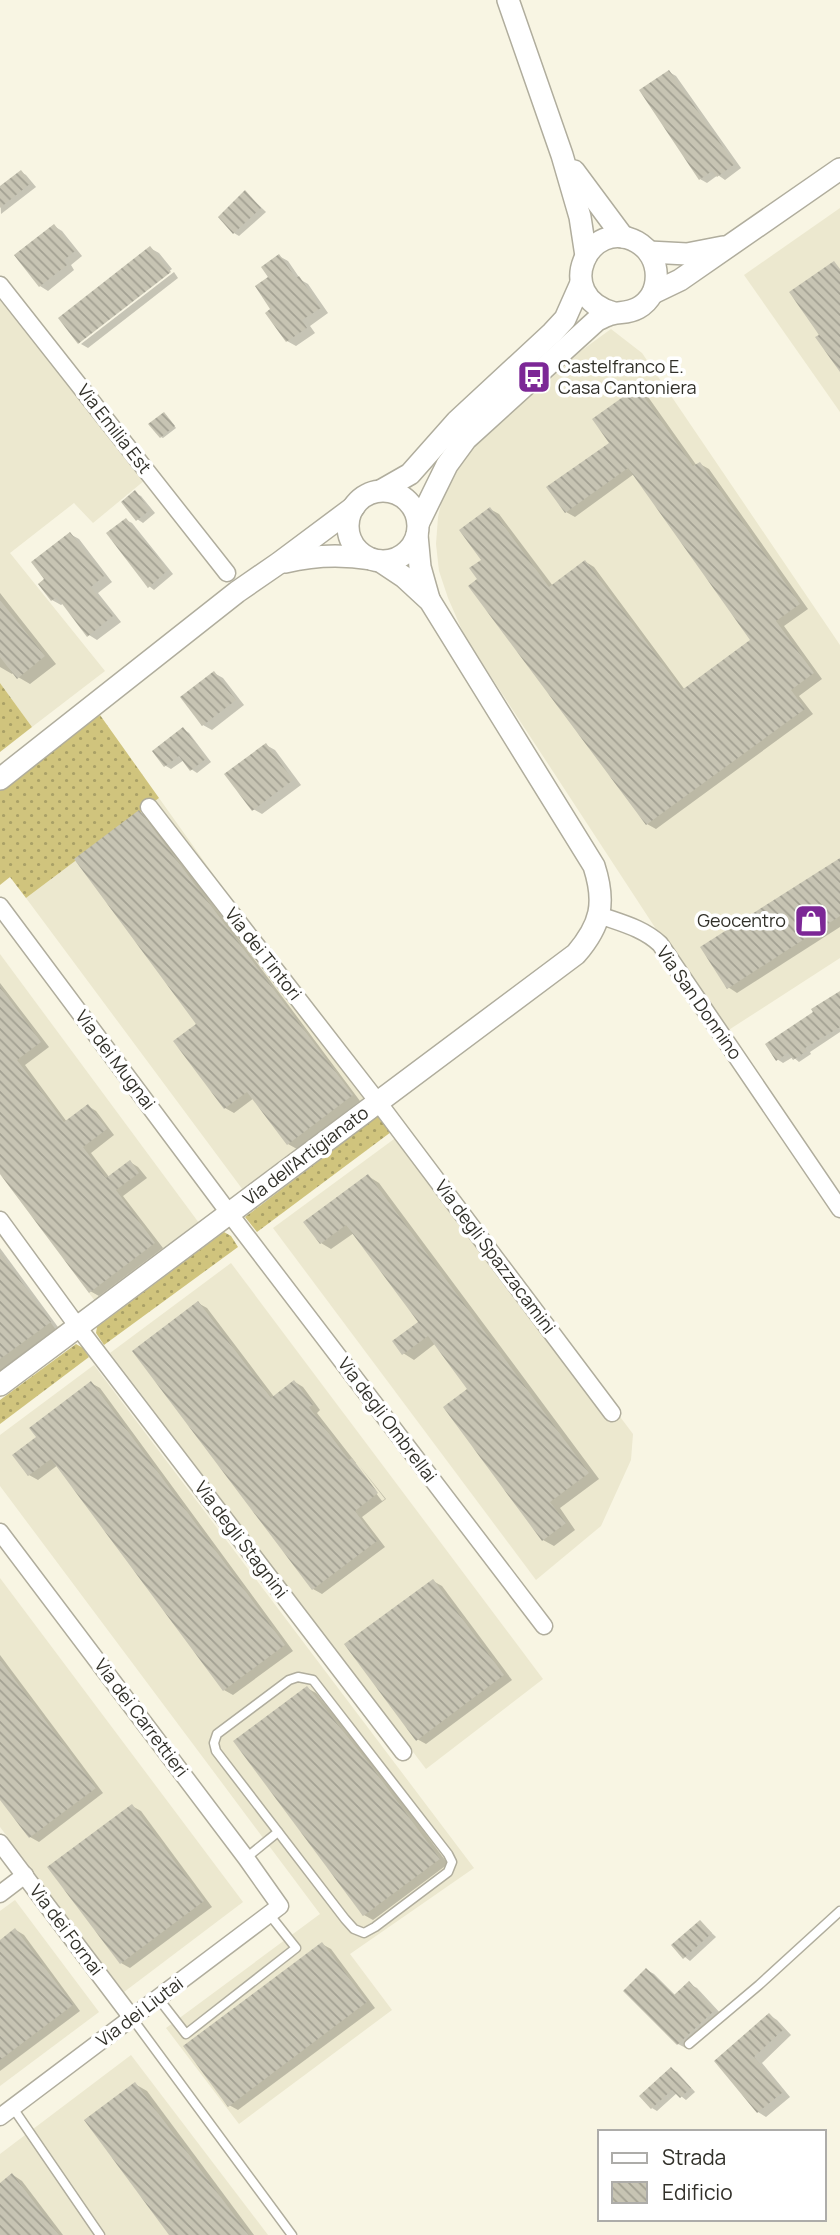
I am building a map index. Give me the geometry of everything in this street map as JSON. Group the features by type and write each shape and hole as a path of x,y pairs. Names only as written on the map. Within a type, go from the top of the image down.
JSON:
{"main road":[{"path":"508,0 562,155 580,217 586,256"},
{"path":"562,155 622,237"},
{"path":"279,563 340,555 375,560 399,558 407,552 447,465 466,439 597,320 641,307 653,293 680,281 840,169"},
{"path":"614,313 602,310 592,303 581,283 580,274 586,256 605,239 622,237 642,244 649,252 657,272 653,293"},
{"path":"649,252 687,254 731,245"},
{"path":"0,779 237,592 354,507 366,495 382,490 410,474 457,421 565,319 581,283"},
{"path":"382,490 404,497 414,508 420,567 430,601 594,866 600,886 599,915"},
{"path":"354,507 349,516 348,527 354,546 361,554 404,577 430,601"},
{"name":"Via dell'Artigianato","path":"0,1385 576,954 591,934 599,915"}],"street":[{"name":"Via Emilia Est","path":"0,285 227,573"},
{"name":"Via dei Tintori","path":"149,807 378,1102"},
{"name":"Via dei Mugnai","path":"0,906 229,1213"},
{"name":"Via San Donnino","path":"599,915 650,934 660,944 840,1209"},
{"name":"Via degli Spazzacamini","path":"378,1102 612,1413"},
{"name":"Via degli Ombrellai","path":"229,1213 544,1626"},
{"name":"Via degli Stagnini","path":"0,1220 403,1752"},
{"name":"Via dei Carrettieri","path":"0,1532 246,1857 275,1910"},
{"name":"Via dei Fornai","path":"0,1843 132,2018"},
{"path":"0,1894 24,1875"},
{"name":"Via dei Liutai","path":"6,2112 275,1910"}],"lane":[{"path":"298,1677 313,1679 449,1854 452,1867 364,1933 354,1929 345,1919 278,1832 222,1760 214,1743 217,1734 289,1680 298,1677"},
{"path":"246,1857 278,1832"},
{"path":"158,1998 186,2034 296,1948 275,1910"},
{"path":"689,2044 840,1911"},
{"path":"132,2018 292,2235"},
{"path":"6,2112 100,2235"}],"shaded area":[{"path":"840,208 840,412 744,275"},
{"path":"0,297 145,480 93,523 74,503 10,553 105,671 32,727 0,683"},
{"path":"611,329 642,353 840,645 840,958 724,1033 465,637 439,571 436,544 443,495 479,436 530,388"},
{"path":"0,683 32,727 0,752"},
{"path":"100,715 159,798 26,898 10,877 0,885 0,790"},
{"path":"159,798 233,902 375,1090 243,1190 26,898"},
{"path":"0,954 199,1223 95,1301 0,1174"},
{"path":"378,1116 391,1132 257,1232 245,1217"},
{"path":"405,1131 633,1434 631,1460 601,1526 536,1580 273,1228"},
{"path":"224,1232 231,1236 238,1247 104,1345 96,1333 97,1327"},
{"path":"0,1253 56,1330 0,1372"},
{"path":"231,1263 543,1679 426,1769 110,1353"},
{"path":"76,1344 83,1348 89,1357 0,1424 0,1400"},
{"path":"94,1365 474,1868 350,1954 392,2010 239,2124 166,2028 320,1914 0,1486 0,1435"},
{"path":"0,1578 243,1902 124,1992 0,1827"},
{"path":"15,1900 99,2012 0,2086 0,1911"},
{"path":"131,2055 268,2235 0,2235 0,2154"}],"building":[{"path":"669,70 735,164 717,177 712,171 699,180 639,90"},
{"path":"21,170 31,183 0,208 0,186"},
{"path":"245,190 261,208 233,234 218,217"},
{"path":"54,224 75,251 64,260 67,265 39,287 14,255"},
{"path":"150,246 171,272 78,344 58,318"},
{"path":"279,254 296,278 299,276 321,308 302,320 307,328 286,342 265,313 270,309 255,286 268,277 261,267"},
{"path":"834,261 840,269 840,372 815,337 819,335 789,292"},
{"path":"637,387 693,466 700,462 800,604 776,621 814,673 791,690 805,709 646,825 468,586 477,579 469,568 481,560 459,530 490,507 549,587 585,560 682,690 750,640 628,468 565,513 546,487 609,443 592,419"},
{"path":"164,412 175,426 160,438 148,424"},
{"path":"135,490 150,510 136,521 121,502"},
{"path":"126,518 168,570 148,588 106,533"},
{"path":"70,532 104,576 91,587 113,616 87,637 57,597 51,601 38,584 44,579 31,562"},
{"path":"0,600 45,656 17,679 0,657"},
{"path":"214,671 236,700 202,726 180,697"},
{"path":"183,727 207,758 190,771 179,756 164,767 152,751"},
{"path":"266,743 293,780 252,811 224,774"},
{"path":"139,810 353,1095 287,1145 247,1092 224,1109 173,1041 196,1024 74,859"},
{"path":"840,858 840,916 727,989 700,947"},
{"path":"0,987 41,1042 17,1060 64,1122 88,1104 107,1129 83,1147 106,1178 130,1160 139,1173 116,1190 155,1243 89,1293 0,1174"},
{"path":"840,991 840,1027 805,1048 807,1051 793,1060 788,1053 776,1061 765,1044"},
{"path":"368,1174 589,1473 550,1502 566,1523 542,1541 443,1407 467,1389 428,1336 402,1355 392,1341 418,1322 346,1225 320,1244 303,1222"},
{"path":"0,1253 51,1322 0,1359"},
{"path":"198,1301 271,1398 294,1380 313,1405 309,1407 378,1493 355,1511 377,1541 312,1590 132,1351"},
{"path":"91,1381 285,1645 223,1691 51,1459 28,1476 12,1455 36,1437 29,1428"},
{"path":"433,1579 504,1675 416,1741 344,1644"},
{"path":"0,1660 96,1788 29,1838 0,1800"},
{"path":"307,1686 440,1859 363,1916 233,1741"},
{"path":"132,1804 204,1901 120,1964 47,1867"},
{"path":"700,1920 712,1933 683,1959 671,1945"},
{"path":"15,1928 73,2005 0,2060 0,1940"},
{"path":"322,1942 367,2002 228,2107 183,2046"},
{"path":"646,1968 674,1995 689,1981 715,2010 677,2045 623,1991"},
{"path":"769,2013 784,2029 754,2057 783,2092 757,2113 714,2061"},
{"path":"671,2067 691,2088 680,2098 672,2090 651,2109 639,2096"},
{"path":"135,2082 249,2235 169,2235 84,2120"},
{"path":"12,2173 59,2235 0,2235 0,2183"}],"place":[{"name":"Castelfranco E. Casa Cantoniera","path":"534,377"},
{"name":"Geocentro","path":"811,921"}]}
